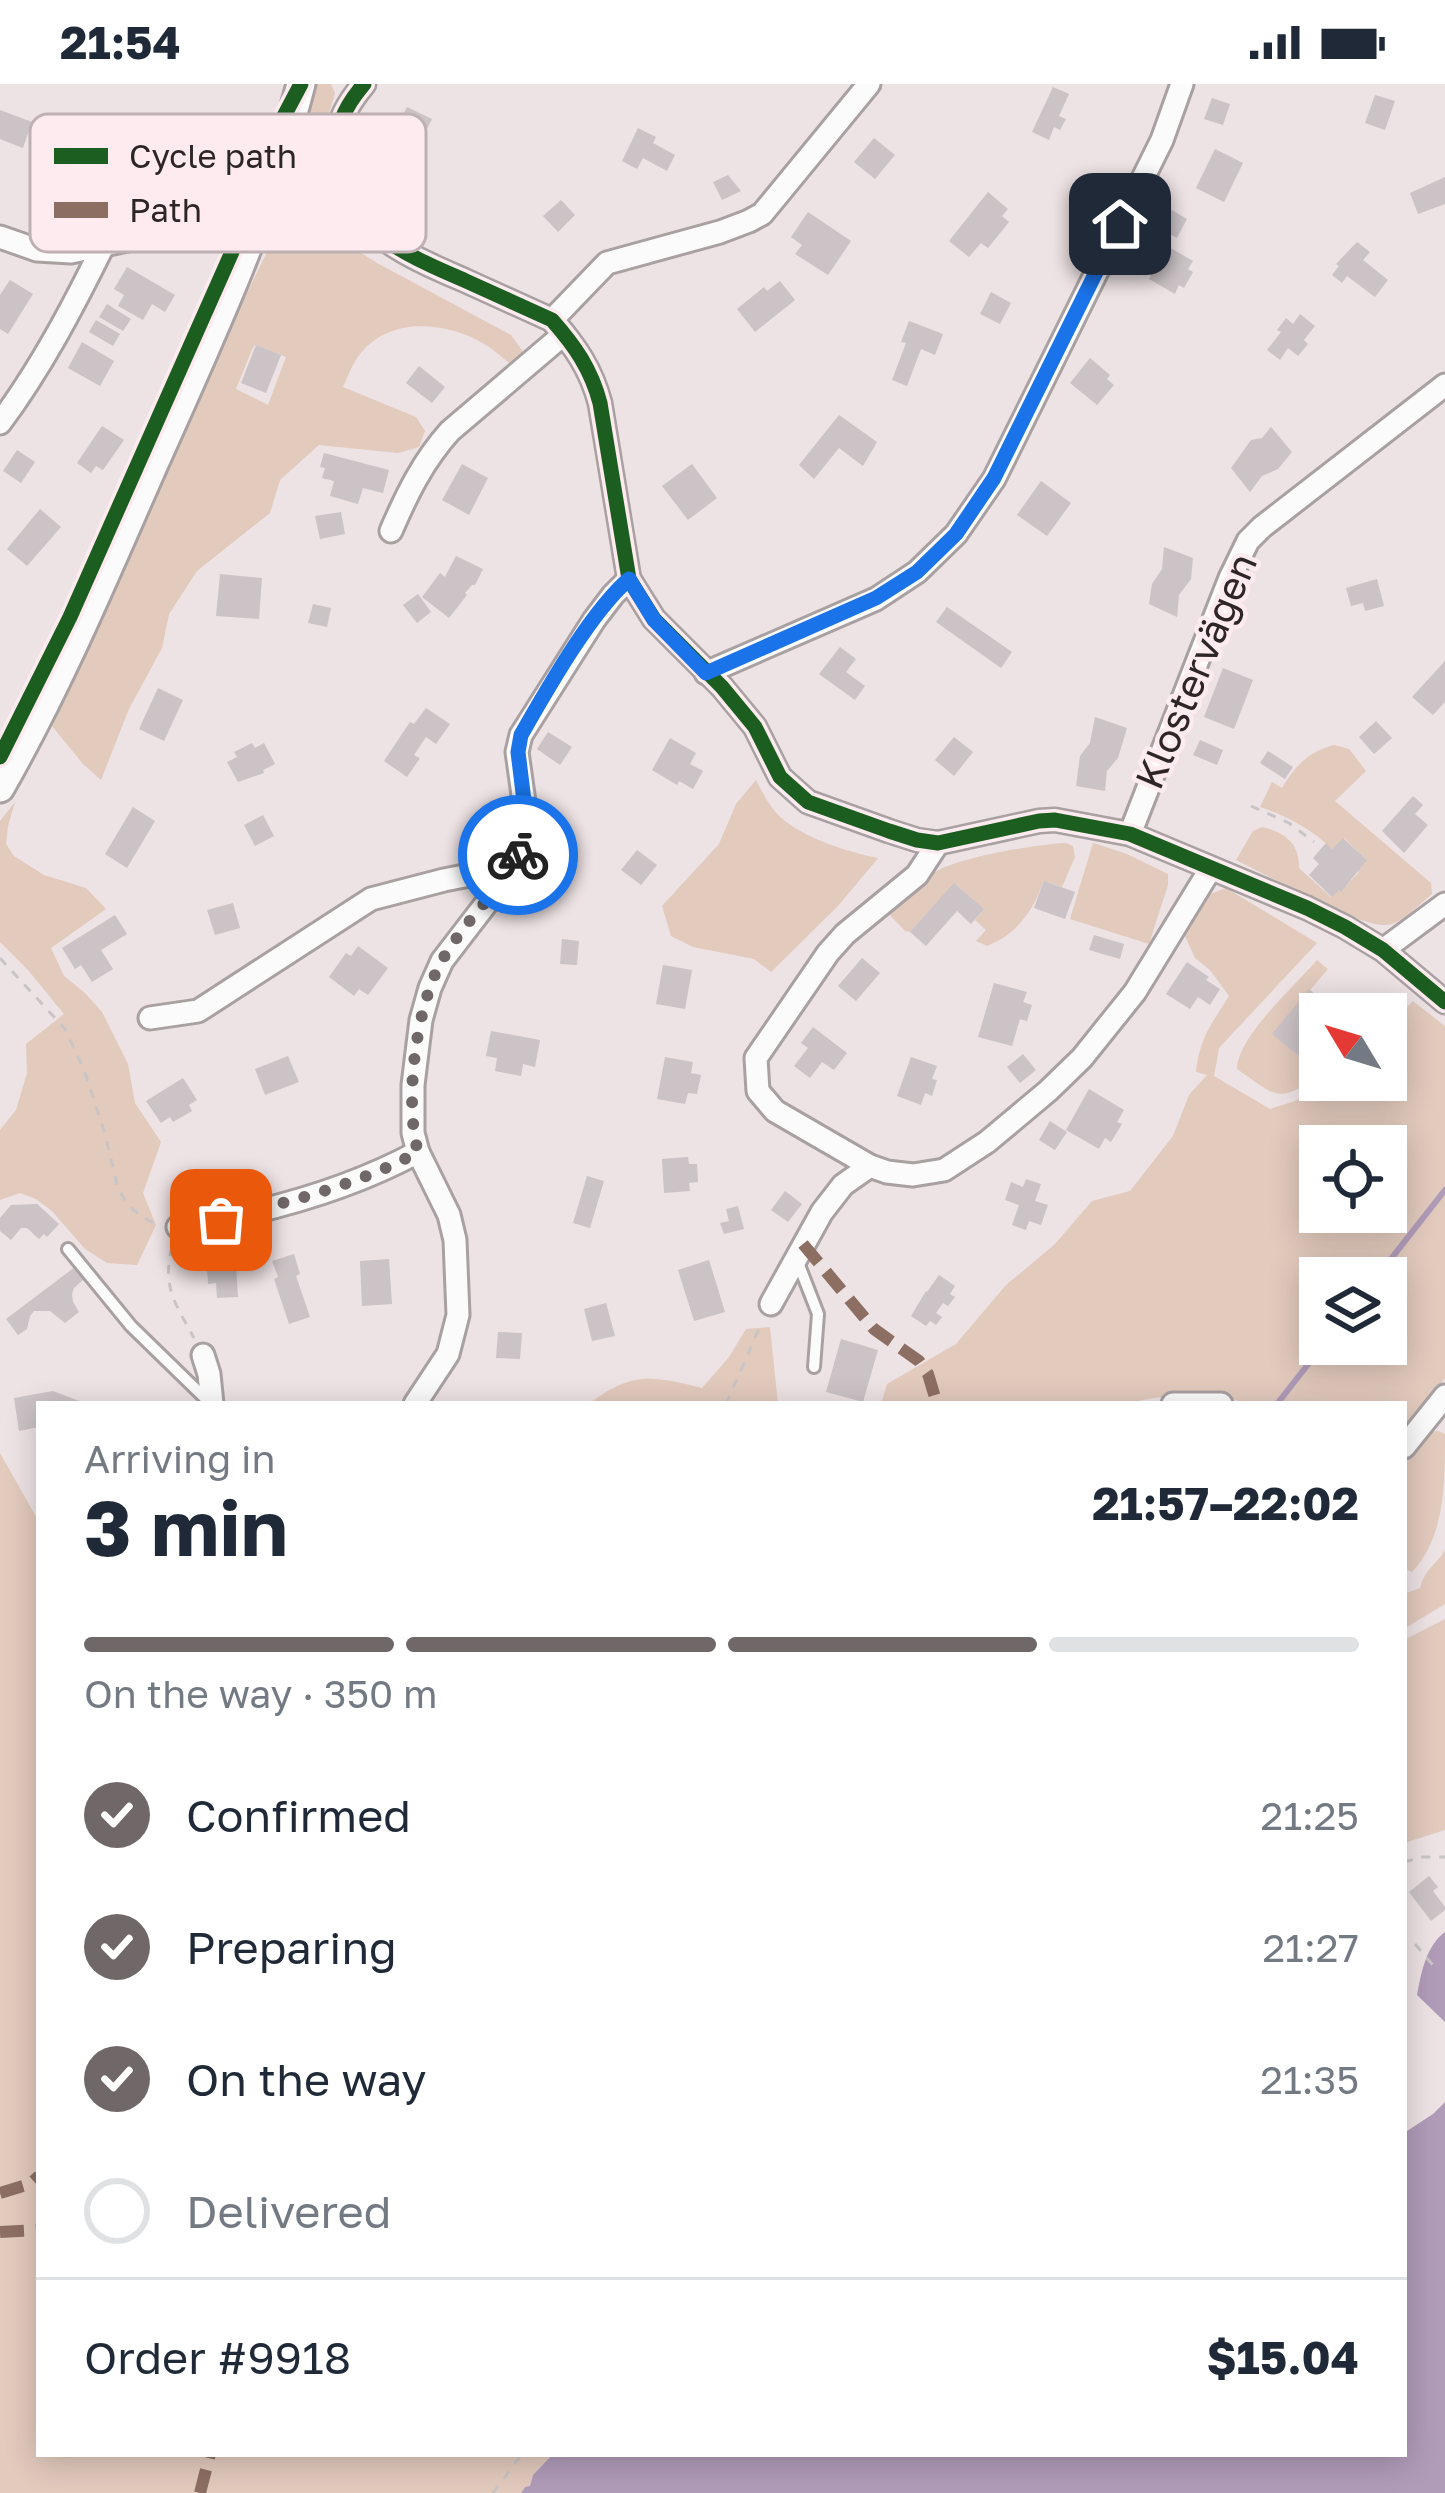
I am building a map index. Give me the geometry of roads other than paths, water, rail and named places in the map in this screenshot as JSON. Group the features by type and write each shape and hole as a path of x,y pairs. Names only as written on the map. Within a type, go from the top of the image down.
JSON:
{"street":[{"path":"294,114 302,84"},
{"path":"344,114 364,84"},
{"path":"391,531 434,449 558,327 608,263 720,232 762,214 869,84"},
{"path":"706,673 876,598 917,572 956,534 994,478 1162,140 1182,84"},
{"path":"0,237 30,247"},
{"path":"0,423 32,377 100,252"},
{"path":"0,788 68,657 248,252"},
{"path":"401,252 558,327 584,358 594,380 629,579 654,620 755,727 780,777 808,802 903,836 938,842 1055,820 1130,834 1307,908 1383,950 1445,1002"},
{"name":"Klostervägen","path":"1130,834 1211,622 1249,541 1445,385"},
{"path":"417,1401 448,1354 458,1315 455,1240 449,1215 413,1133 421,1020 442,961 515,866 525,809 518,752 521,735 594,620 629,579"},
{"path":"938,842 917,875 828,953 756,1058 758,1091 775,1111 887,1172 913,1175 944,1170 987,1142 1048,1091 1136,992 1211,868"},
{"path":"150,1018 198,1011 371,899 515,866"},
{"path":"1383,950 1445,904"},
{"path":"178,1227 221,1220 342,1185 386,1170 418,1152"},
{"path":"771,1304 822,1212 843,1185 870,1166"},
{"path":"203,1355 211,1401"},
{"path":"1407,1444 1443,1404"}],"lane":[{"path":"68,1249 131,1326 208,1401"},
{"path":"796,1256 818,1315 814,1367"}],"waterway":[{"path":"1392,1257 1445,1190"},
{"path":"1279,1401 1308,1365"}]}
